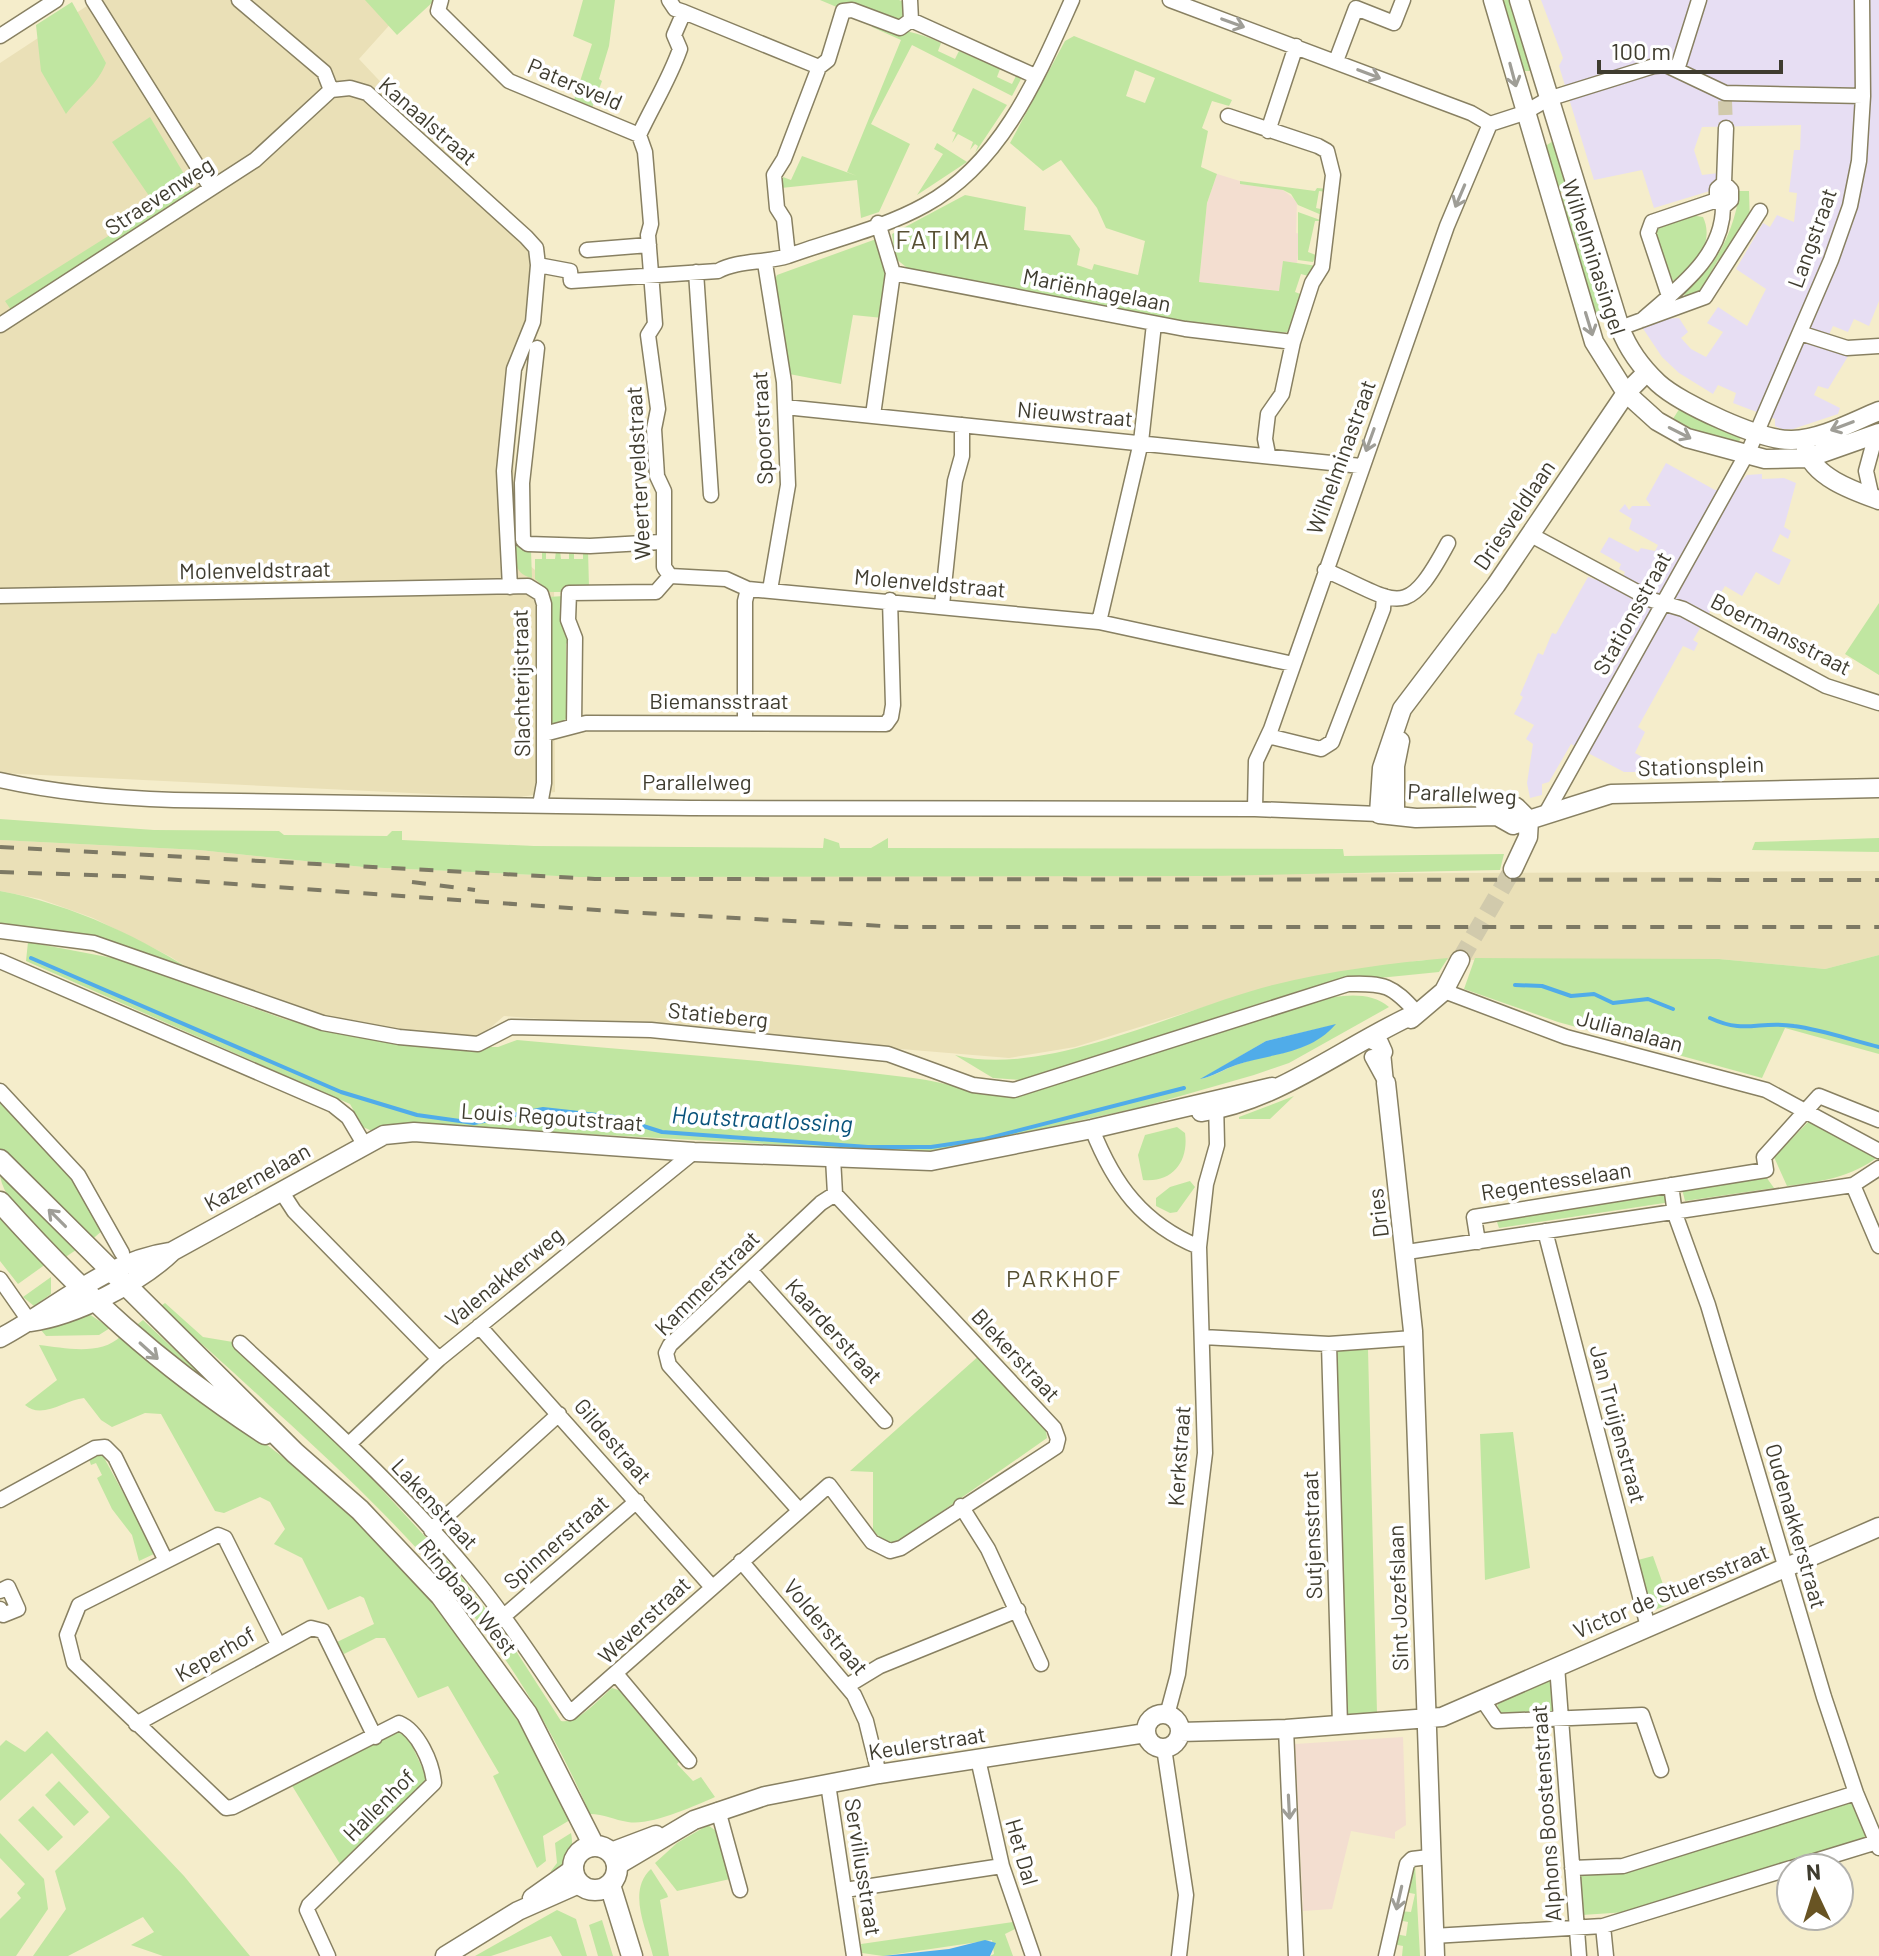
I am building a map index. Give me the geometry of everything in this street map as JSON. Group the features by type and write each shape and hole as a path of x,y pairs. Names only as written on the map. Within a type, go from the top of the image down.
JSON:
{"main road":[{"name":"Ringbaan West","path":"0,1160 120,1270 295,1453 360,1510 441,1596 527,1714 601,1853"},
{"name":"Ringbaan West","path":"0,1202 86,1295 162,1363 295,1453"},
{"path":"590,1882 601,1853"},
{"path":"601,1853 590,1882 618,1956"},
{"path":"590,1882 632,1956"}],"street":[{"path":"0,36 56,0"},
{"path":"93,0 211,188"},
{"path":"239,0 324,72 331,90"},
{"name":"Patersveld","path":"441,0 438,11 509,81 639,135"},
{"path":"669,0 675,9 819,67"},
{"path":"910,0 911,20"},
{"path":"510,587 504,471 514,369 533,322 538,265 570,271 571,281 696,272 765,263 923,207 981,164 1004,133 1072,0"},
{"path":"1170,0 1471,113 1490,124 1524,113 1548,99 1666,65 1725,97 1863,96"},
{"path":"1336,61 1353,4 1394,23 1403,0"},
{"name":"Wilhelminasingel","path":"1493,0 1594,342 1626,393 1657,421 1687,438 1744,455 1775,459 1808,458 1878,434"},
{"name":"Wilhelminasingel","path":"1519,0 1625,342 1661,386 1689,402 1774,439 1803,439"},
{"path":"1677,70 1699,0"},
{"name":"Langstraat","path":"1756,432 1800,333 1850,206 1859,161 1863,96 1862,0"},
{"path":"788,256 784,219 777,208 774,175 784,159 819,67 828,60 843,11 852,10 900,28 911,20"},
{"path":"639,135 655,101 663,93 680,49 674,35 684,12"},
{"path":"911,20 1035,76"},
{"path":"1268,131 1296,46"},
{"name":"Kanaalstraat","path":"331,90 350,88 367,93 526,237 536,248 538,265"},
{"name":"Straevenweg","path":"0,325 255,160 331,90"},
{"path":"1228,116 1327,151 1333,175 1322,267 1312,283 1293,342 1282,394 1268,414 1268,454"},
{"name":"Wilhelminastraat","path":"1255,809 1256,761 1268,736 1447,226 1490,124"},
{"path":"1669,296 1648,233 1652,222 1731,200 1731,190 1724,183 1726,128"},
{"name":"Weerterveldstraat","path":"639,135 645,152 651,224 649,245 655,324 648,335 658,409 654,429 657,476 664,491 665,524 661,542 664,567 670,576"},
{"path":"1642,320 1708,257 1723,228 1720,203"},
{"path":"1620,328 1705,297 1760,211"},
{"path":"873,415 893,273 878,223"},
{"path":"587,250 649,245"},
{"name":"Spoorstraat","path":"765,263 785,407 788,485 770,590"},
{"path":"696,272 711,495"},
{"name":"Mariënhagelaan","path":"893,273 1154,324 1293,342"},
{"path":"1099,622 1141,442 1154,324"},
{"path":"1800,333 1847,348 1879,346"},
{"path":"537,348 522,483 523,540 528,544 584,547 661,542"},
{"name":"Driesveldlaan","path":"1387,814 1387,745 1402,709 1531,535 1626,393 1647,372"},
{"name":"Nieuwstraat","path":"785,407 1268,454 1361,466"},
{"path":"1875,499 1835,481 1808,458 1803,439 1879,411"},
{"path":"942,605 955,481 962,456 962,425"},
{"name":"Stationsstraat","path":"1529,820 1664,603 1756,432"},
{"path":"1875,499 1866,471 1878,434"},
{"name":"Boermansstraat","path":"1531,535 1652,600 1683,609 1826,686 1879,703"},
{"path":"1325,570 1397,600 1418,593 1448,543"},
{"name":"Molenveldstraat","path":"574,726 575,638 568,620 569,593 656,592 670,576 726,579 748,589 1099,622 1293,664"},
{"name":"Molenveldstraat","path":"0,596 510,587"},
{"name":"Slachterijstraat","path":"510,587 535,590 541,594 544,604 544,783 540,805"},
{"path":"745,723 745,601 748,589"},
{"path":"1268,736 1321,749 1332,742 1383,609 1384,596"},
{"name":"Biemansstraat","path":"544,734 586,723 886,724 891,717 890,600"},
{"name":"Parallelweg","path":"0,780 44,790 108,798 540,805 1255,809 1416,818 1497,816 1529,820"},
{"name":"Stationsplein","path":"1529,820 1621,793 1879,788"},
{"path":"1517,861 1529,820"},
{"name":"Statieberg","path":"0,931 94,943 323,1023 399,1037 478,1044 511,1027 651,1030 888,1054 973,1085 1014,1090 1348,984 1379,984 1392,988 1417,1013"},
{"name":"Louis Regoutstraat","path":"364,1144 384,1135 414,1132 694,1152 910,1162 953,1160 1146,1117 1218,1106 1374,1048 1444,991 1460,960"},
{"path":"0,961 333,1105 348,1117 364,1144"},
{"name":"Julianalaan","path":"1444,991 1566,1037 1766,1090 1879,1151"},
{"name":"Dries","path":"1374,1048 1386,1083 1407,1252 1413,1338"},
{"path":"0,1091 78,1175 120,1270"},
{"path":"1778,1196 1766,1170 1764,1157 1819,1096 1879,1120"},
{"name":"Kerkstraat","path":"1167,1715 1178,1674 1205,1453 1199,1247 1205,1198 1217,1145 1218,1106"},
{"path":"1092,1129 1106,1164 1136,1208 1170,1235 1199,1247"},
{"name":"Kazernelaan","path":"0,1338 30,1322 53,1319 120,1270 159,1264 173,1251 364,1144"},
{"name":"Valenakkerweg","path":"349,1444 439,1359 694,1152"},
{"path":"833,1158 835,1194"},
{"path":"1407,1252 1853,1185 1879,1168"},
{"name":"Regentesselaan","path":"1478,1242 1474,1217 1766,1170"},
{"path":"1671,1185 1675,1214"},
{"path":"1853,1185 1879,1246"},
{"path":"281,1191 294,1211 439,1359"},
{"name":"Kammerstraat","path":"799,1510 669,1365 666,1353 821,1203 835,1194"},
{"name":"Blekerstraat","path":"829,1485 872,1542 890,1551 901,1548 961,1506 1056,1447 1058,1439 1054,1428 982,1348 835,1194"},
{"name":"Oudenakkerstraat","path":"1675,1214 1708,1305 1785,1568 1856,1793 1878,1845"},
{"name":"Jan Truijenstraat","path":"1545,1231 1648,1627"},
{"name":"Kaarderstraat","path":"750,1270 885,1421"},
{"path":"0,1279 30,1322"},
{"name":"Gildestraat","path":"479,1326 712,1587"},
{"path":"1203,1337 1329,1344 1413,1338"},
{"name":"Sint Jozefslaan","path":"1413,1338 1429,1857 1435,1956"},
{"name":"Lakenstraat","path":"240,1343 349,1444 431,1530 504,1616 570,1713 575,1710"},
{"name":"Sutjensstraat","path":"1329,1344 1340,1725"},
{"path":"431,1530 559,1414"},
{"path":"0,1500 95,1448 105,1447 115,1457 166,1561"},
{"name":"Weverstraat","path":"575,1710 829,1485"},
{"name":"Spinnerstraat","path":"504,1616 637,1501"},
{"path":"961,1506 988,1549 1041,1664"},
{"name":"Victor de Stuersstraat","path":"1180,1732 1286,1729 1442,1717 1879,1527"},
{"path":"136,1724 74,1663 67,1635 79,1605 218,1535 225,1538 278,1644"},
{"name":"Volderstraat","path":"741,1561 847,1686 866,1721 879,1774"},
{"path":"0,1591 8,1587 18,1609 3,1615 0,1609"},
{"path":"847,1686 880,1666 1018,1610"},
{"name":"Keperhof","path":"136,1724 311,1628 323,1631 375,1737"},
{"name":"Alphons Boostenstraat","path":"1557,1666 1579,1956"},
{"path":"617,1675 689,1761"},
{"path":"1482,1699 1497,1721 1642,1715 1661,1770"},
{"path":"1167,1715 1178,1723 1180,1732 1175,1743 1164,1748 1154,1745 1146,1733 1152,1718 1167,1715"},
{"name":"Hallenhof","path":"136,1724 226,1808 399,1723 411,1728 433,1771 434,1783 309,1905 307,1910 328,1956"},
{"path":"1286,1729 1296,1956"},
{"name":"Keulerstraat","path":"601,1853 670,1832 718,1810 828,1784 1146,1733"},
{"path":"1164,1748 1186,1895 1179,1956"},
{"name":"Het Dal","path":"978,1759 1002,1866 1033,1956"},
{"name":"Serviliusstraat","path":"828,1784 854,1956"},
{"path":"1572,1868 1623,1866 1856,1793"},
{"path":"718,1810 740,1890"},
{"path":"1852,1852 1878,1845"},
{"path":"1386,1956 1407,1864 1412,1859 1429,1857"},
{"path":"845,1890 1002,1866"},
{"path":"1433,1936 1603,1926 1775,1873"},
{"path":"445,1956 518,1911 548,1884 590,1882"},
{"path":"1603,1926 1606,1956"}],"shaded area":[{"path":"96,0 412,0 359,59 538,249 522,367 514,466 516,554 554,586 555,792 513,798 0,773 0,63"},
{"path":"1541,0 1879,0 1879,301 1869,326 1854,319 1848,332 1833,326 1824,345 1850,353 1828,389 1818,386 1814,395 1840,408 1838,414 1793,429 1775,426 1775,419 1733,403 1736,393 1718,385 1713,394 1679,373 1662,357 1642,327 1659,319 1679,318 1688,332 1681,338 1691,349 1706,357 1723,332 1707,323 1718,307 1747,326 1766,289 1736,269 1763,223 1770,227 1777,215 1794,222 1797,193 1789,192 1794,150 1800,150 1801,125 1702,127 1694,150 1702,175 1719,173 1719,184 1713,190 1654,208 1642,170 1594,180 1559,66 1563,58"},
{"path":"1217,174 1240,181 1240,184 1283,190 1297,201 1296,233 1300,234 1297,263 1283,262 1280,291 1199,282 1207,203"},
{"path":"1666,463 1715,490 1736,487 1747,475 1762,474 1762,479 1784,478 1796,483 1784,527 1791,531 1788,539 1780,534 1772,551 1791,560 1779,585 1756,572 1742,596 1725,586 1693,640 1698,643 1694,651 1683,646 1638,727 1645,732 1635,753 1668,772 1624,772 1571,744 1549,782 1542,784 1542,795 1530,798 1527,783 1533,744 1526,739 1534,725 1514,714 1523,697 1520,695 1538,653 1543,655 1552,633 1556,634 1588,577 1619,587 1625,572 1619,569 1621,564 1600,552 1609,537 1638,552 1641,548 1655,551 1658,545 1629,529 1632,519 1619,511 1625,504 1629,510 1632,506 1651,506 1646,499"},
{"path":"0,840 199,850 363,867 579,877 1879,871 1879,955 1825,969 1719,959 1422,960 1272,986 1075,1047 1009,1058 504,1016 475,1041 410,1043 360,1037 284,1019 235,998 171,957 93,918 40,899 0,891"},
{"path":"1403,1737 1406,1825 1395,1832 1395,1839 1351,1831 1332,1909 1303,1911 1295,1744"}],"green space":[{"path":"365,0 435,0 397,35"},
{"path":"583,0 615,0 609,46 599,79 602,81 592,108 574,100 592,44 573,36"},
{"path":"820,0 899,0 913,6 906,23 851,13"},
{"path":"1496,0 1514,0 1535,71 1522,71"},
{"path":"72,2 106,63 93,84 66,114 41,71 36,25"},
{"path":"874,23 933,39 941,43 938,51 955,59 959,51 1000,69 997,77 1012,84 1016,76 1021,79 1012,96 912,45 871,124 910,144 879,212 861,218 857,180 781,188 783,177 791,180 802,156 857,176 847,172 901,40 872,27"},
{"path":"1074,36 1232,100 1229,106 1212,101 1202,128 1208,131 1201,167 1217,174 1207,203 1199,282 1279,291 1283,261 1317,266 1312,277 1301,274 1295,292 1303,295 1292,331 1281,333 1172,320 911,271 895,258 892,234 965,195 1026,207 1024,230 1070,235 1080,249 1077,265 1092,270 1094,264 1138,275 1145,241 1106,228 1097,208 1061,160 1043,171 1010,143 1065,41","holes":["1135,70 1155,78 1145,103 1126,96"]},
{"path":"973,88 1007,105 975,153 978,146 975,144 970,150 973,142 958,134 952,143 956,133 952,131"},
{"path":"150,117 196,194 11,310 5,301 156,206 112,142"},
{"path":"1556,139 1571,189 1551,195 1544,147"},
{"path":"937,143 967,162 917,195 943,154 934,149"},
{"path":"1240,181 1315,191 1317,188 1328,189 1327,192 1319,191 1316,208 1325,210 1324,216 1298,205 1291,194 1283,190 1240,184"},
{"path":"1735,191 1749,191 1750,224 1725,263 1718,260 1700,291 1685,296 1683,291 1705,272 1721,250 1739,197"},
{"path":"1572,194 1611,315 1592,322 1553,200"},
{"path":"1298,212 1323,221 1315,221 1308,252 1316,255 1313,262 1298,260"},
{"path":"1690,215 1703,217 1705,245 1689,269 1673,281 1653,234 1655,229"},
{"path":"879,238 887,258 883,318 853,315 841,384 784,373 774,281 777,275"},
{"path":"1683,403 1743,433 1736,448 1671,422"},
{"path":"513,537 518,537 521,549 531,551 532,578 517,568"},
{"path":"560,550 561,559 569,559 569,550 574,550 574,559 583,559 583,550 588,550 589,587 565,587 564,592 550,592 535,579 535,559 542,559 542,551 546,551 546,559 555,559 556,551"},
{"path":"564,596 570,640 566,644 566,704 569,715 561,724 551,726 548,597"},
{"path":"1879,603 1879,675 1845,654"},
{"path":"0,819 154,830 279,831 284,835 387,836 392,831 402,831 402,840 534,846 823,848 824,838 839,843 840,848 871,848 888,838 888,848 1343,849 1344,856 1504,854 1500,870 1215,876 579,877 363,867 199,850 0,840"},
{"path":"1879,838 1879,852 1752,850 1755,842"},
{"path":"0,891 55,905 107,925 205,979 124,945 0,924"},
{"path":"28,942 118,959 284,1019 360,1037 466,1047 498,1047 517,1040 715,1057 913,1078 1004,1094 1039,1090 1315,1000 1363,996 1389,1007 1289,1063 1254,1075 1142,1107 931,1153 401,1124 372,1131 363,1127 350,1104 26,961","holes":["1334,1025 1323,1035 1291,1051 1242,1063 1201,1079 1266,1041"]},
{"path":"1879,955 1879,1054 1785,1028 1762,1078 1558,1022 1464,989 1475,958 1719,959 1825,969"},
{"path":"1448,958 1439,972 1302,990 1020,1080 993,1078 955,1055 991,1060 1072,1049 1273,985 1360,968"},
{"path":"1294,1096 1270,1119 1239,1119 1239,1117"},
{"path":"0,1098 76,1179 103,1230 88,1243 0,1154"},
{"path":"1813,1117 1879,1156 1847,1174 1787,1186 1774,1157"},
{"path":"1177,1127 1185,1133 1186,1143 1177,1168 1163,1178 1143,1180 1138,1155 1145,1135"},
{"path":"0,1173 76,1250 64,1258 7,1195"},
{"path":"1764,1174 1774,1188 1685,1201 1681,1185"},
{"path":"1190,1181 1195,1187 1177,1212 1170,1213 1156,1206 1156,1198 1170,1187"},
{"path":"1667,1188 1671,1202 1499,1228 1495,1216"},
{"path":"0,1212 46,1264 18,1284 0,1261"},
{"path":"51,1277 51,1294 34,1306 23,1297"},
{"path":"165,1303 203,1337 233,1342 363,1469 455,1569 507,1637 561,1721 581,1715 612,1688 622,1691 682,1758 677,1764 693,1781 701,1777 715,1797 648,1821 628,1822 590,1814 531,1699 462,1602 383,1513 338,1469 209,1350 158,1308"},
{"path":"89,1314 110,1328 99,1335 46,1336 41,1330"},
{"path":"143,1320 212,1385 211,1387 133,1328"},
{"path":"121,1336 326,1491 401,1560 434,1597 508,1705 570,1820 543,1836 546,1861 537,1868 493,1776 499,1773 448,1686 418,1698 385,1638 376,1638 344,1654 337,1642 374,1624 364,1598 360,1596 328,1610 302,1558 274,1544 285,1529 270,1502 260,1497 224,1513 215,1511 161,1414 145,1413 112,1427 101,1420 84,1398 39,1411 25,1405 57,1380 39,1345 93,1348"},
{"path":"1368,1349 1377,1713 1345,1717 1335,1350"},
{"path":"981,1354 1045,1425 1047,1438 898,1542 884,1543 873,1530 873,1472 850,1471"},
{"path":"1513,1432 1530,1568 1485,1580 1480,1434"},
{"path":"102,1454 156,1553 139,1561 132,1535 112,1509 97,1478 102,1475 96,1463 91,1465 89,1459"},
{"path":"1653,1556 1670,1604 1652,1611 1638,1560"},
{"path":"1551,1679 1554,1712 1500,1714 1497,1710 1498,1702"},
{"path":"47,1731 184,1876 250,1956 163,1956 131,1945 154,1932 143,1917 68,1956 33,1956 66,1909 55,1871 110,1817 52,1753 0,1801 0,1746 6,1740 25,1752"},
{"path":"395,1731 408,1737 426,1776 425,1783 340,1864 291,1784"},
{"path":"59,1781 89,1812 74,1826 45,1795"},
{"path":"1857,1799 1870,1836 1819,1852 1775,1852 1775,1866 1627,1912 1582,1915 1580,1876 1630,1867"},
{"path":"33,1806 63,1837 48,1851 18,1820"},
{"path":"708,1825 716,1831 730,1879 677,1891 655,1863 677,1843"},
{"path":"0,1833 44,1879 48,1909 16,1956 0,1956 0,1919 21,1898 17,1893 25,1884 0,1858"},
{"path":"571,1833 569,1857 553,1876 551,1871 557,1863 555,1843"},
{"path":"1415,1865 1420,1956 1402,1956 1403,1946 1393,1944 1395,1934 1406,1936 1408,1922 1398,1920 1400,1911 1411,1912 1415,1894 1405,1892"},
{"path":"651,1869 668,1897 660,1900 669,1956 653,1956 640,1910 640,1888"},
{"path":"557,1910 576,1919 587,1956 562,1956 551,1936 491,1956 475,1956"},
{"path":"602,1920 613,1956 598,1956 589,1925"},
{"path":"1013,1922 1015,1929 1005,1934 1013,1956 990,1956 994,1954 992,1940 883,1956 862,1953 861,1944"}],"water":[{"path":"1336,1024 1314,1042 1302,1047 1236,1065 1200,1079 1266,1041"},
{"path":"985,1940 996,1943 990,1956 883,1956 949,1949"}],"waterway":[{"name":"Houtstraatlossing","path":"31,958 341,1092 417,1115 474,1123 543,1109 615,1117 662,1132 868,1147 931,1147 985,1139 1184,1088"},
{"name":"Houtstraatlossing","path":"1515,985 1542,986 1571,996 1594,994 1613,1003 1648,999 1673,1009"},
{"name":"Houtstraatlossing","path":"1710,1018 1733,1026 1805,1028 1879,1047"}],"tunnel":[{"path":"1725,101 1726,128"},
{"path":"1460,960 1513,869"}],"railway":[{"path":"0,847 595,879 1879,880"},
{"path":"0,872 122,876 625,912 901,927 1879,927"},
{"path":"412,882 475,890"}],"district":[{"name":"FATIMA","path":"943,240"},
{"name":"PARKHOF","path":"1064,1279"}]}
